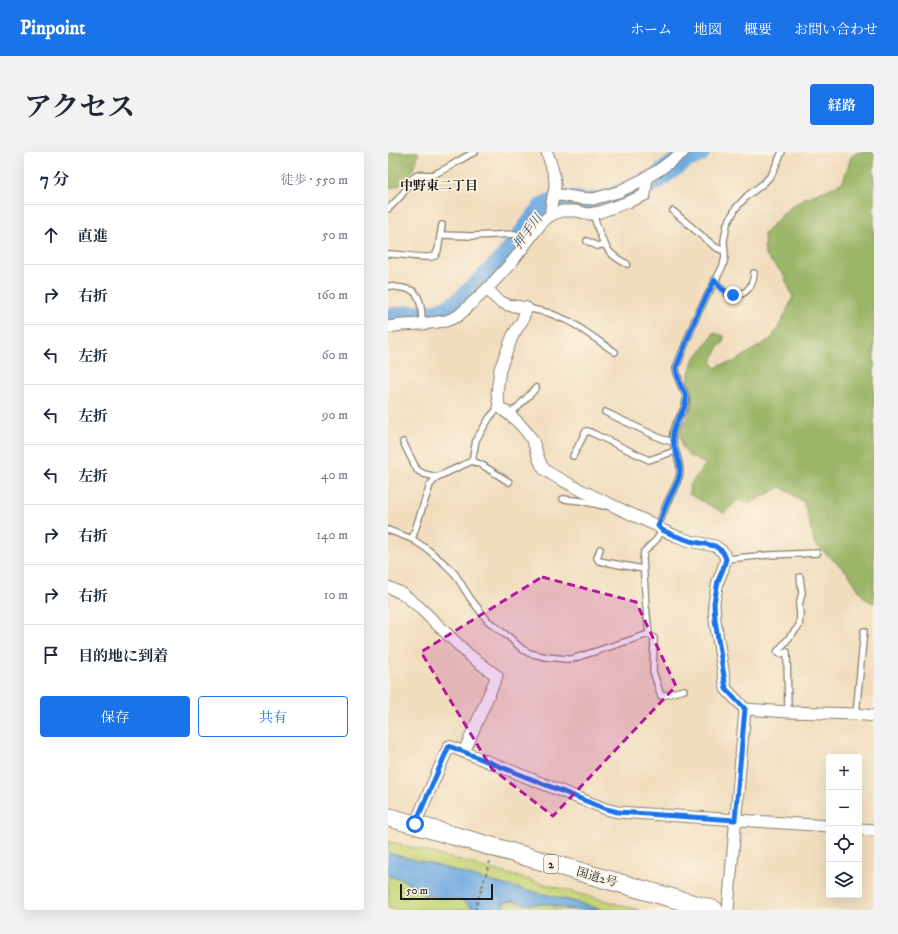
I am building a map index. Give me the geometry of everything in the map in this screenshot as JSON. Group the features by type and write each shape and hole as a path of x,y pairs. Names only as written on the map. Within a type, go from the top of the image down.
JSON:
{"highway":[{"name":"国道2号","path":"388,817 714,910"}],"street":[{"path":"547,152 554,173 555,185 550,209 551,215"},
{"path":"553,196 560,195 592,199 618,192 646,178 683,152"},
{"path":"388,327 446,321 458,316 488,289 512,262 543,221 551,215 562,211 576,211 589,214 600,212 645,195 646,178"},
{"path":"488,289 499,301 508,305 527,308 522,321 513,335 500,369 497,392 499,407 509,413 532,441 544,469 608,504 676,536 690,541 715,546 723,552 726,559 718,581 714,603 715,620 726,689 745,709 874,716"},
{"path":"388,587 403,594 417,605 469,655 497,676 464,752"},
{"path":"728,910 745,709"},
{"path":"415,824 449,746 606,809 618,812 826,826"},
{"path":"862,829 874,830"}],"lane":[{"path":"388,209 402,195 414,177 424,174 432,175 446,169 464,157 475,152"},
{"path":"684,690 661,696 653,672 654,638 649,634 643,569 644,552 657,539 668,502 677,483 680,472 672,435 685,407 686,396 680,385 676,368 697,315 722,266 725,257 724,241 727,224 736,208 772,174 782,152"},
{"path":"674,211 715,247 724,251"},
{"path":"593,213 604,244 618,259 627,264"},
{"path":"388,254 424,257 435,256 438,250 442,225"},
{"path":"440,235 472,236 515,234 528,241"},
{"path":"587,242 597,246 604,244"},
{"path":"715,280 727,294 737,296 747,290 751,285 754,272"},
{"path":"388,286 412,291 417,295 422,309 421,324"},
{"path":"527,308 549,313 571,322 615,352"},
{"path":"509,413 517,408 536,388"},
{"path":"472,462 476,440 490,416 499,407"},
{"path":"605,412 662,439 673,442"},
{"path":"573,456 586,431 649,460 675,451"},
{"path":"403,442 417,470 424,474 437,477"},
{"path":"412,539 430,485 437,477 472,462 482,465 509,482"},
{"path":"563,499 582,501 604,506 608,504"},
{"path":"388,530 412,539 427,549 455,574 470,598 488,621 522,649 546,657 572,659 649,634"},
{"path":"600,549 597,558 599,561 643,569"},
{"path":"726,559 817,553"},
{"path":"788,712 787,652 780,654 777,652 800,626 799,605 802,593 800,577"},
{"path":"856,714 864,631"}],"path":[{"path":"475,910 490,859"}],"highlighted area":[{"path":"542,577 636,602 676,686 553,816 492,769 421,652"}],"green space":[{"path":"388,152 418,152 418,156 407,179 399,186 388,188"},
{"path":"858,152 874,152 874,603 865,599 847,572 815,544 804,502 781,487 748,504 738,500 724,513 689,494 690,485 706,464 689,456 682,447 680,431 689,415 692,403 689,388 689,374 693,360 714,333 724,336 723,343 719,346 711,362 716,368 720,365 734,362 772,338 793,297 783,274 765,255 764,234 787,210 803,199 843,182 851,157"},
{"path":"388,841 639,910 603,910 496,883 388,853"},
{"path":"388,876 402,879 424,895 462,900 475,910 396,910 388,908"},
{"path":"512,901 526,904 546,904 575,910 508,910 502,902"}],"water":[{"path":"388,853 496,883 603,910 575,910 546,904 526,904 512,901 502,903 508,910 475,910 462,900 424,895 402,879 388,876"}],"waterway":[{"name":"押手川","path":"388,319 407,316 432,315 451,309 464,299 506,258 544,207 560,202 570,201 586,204 610,199 651,182 687,157 699,152"}],"district":[{"name":"中野東二丁目","path":"439,185"}],"route":[{"path":"415,824 449,746 606,809 618,812 735,820 745,709 726,689 715,620 714,603 718,581 726,559 723,552 715,546 690,541 662,530 658,526 677,483 680,472 672,435 685,407 686,396 680,385 676,368 697,315 715,280 727,294 733,295"}]}
